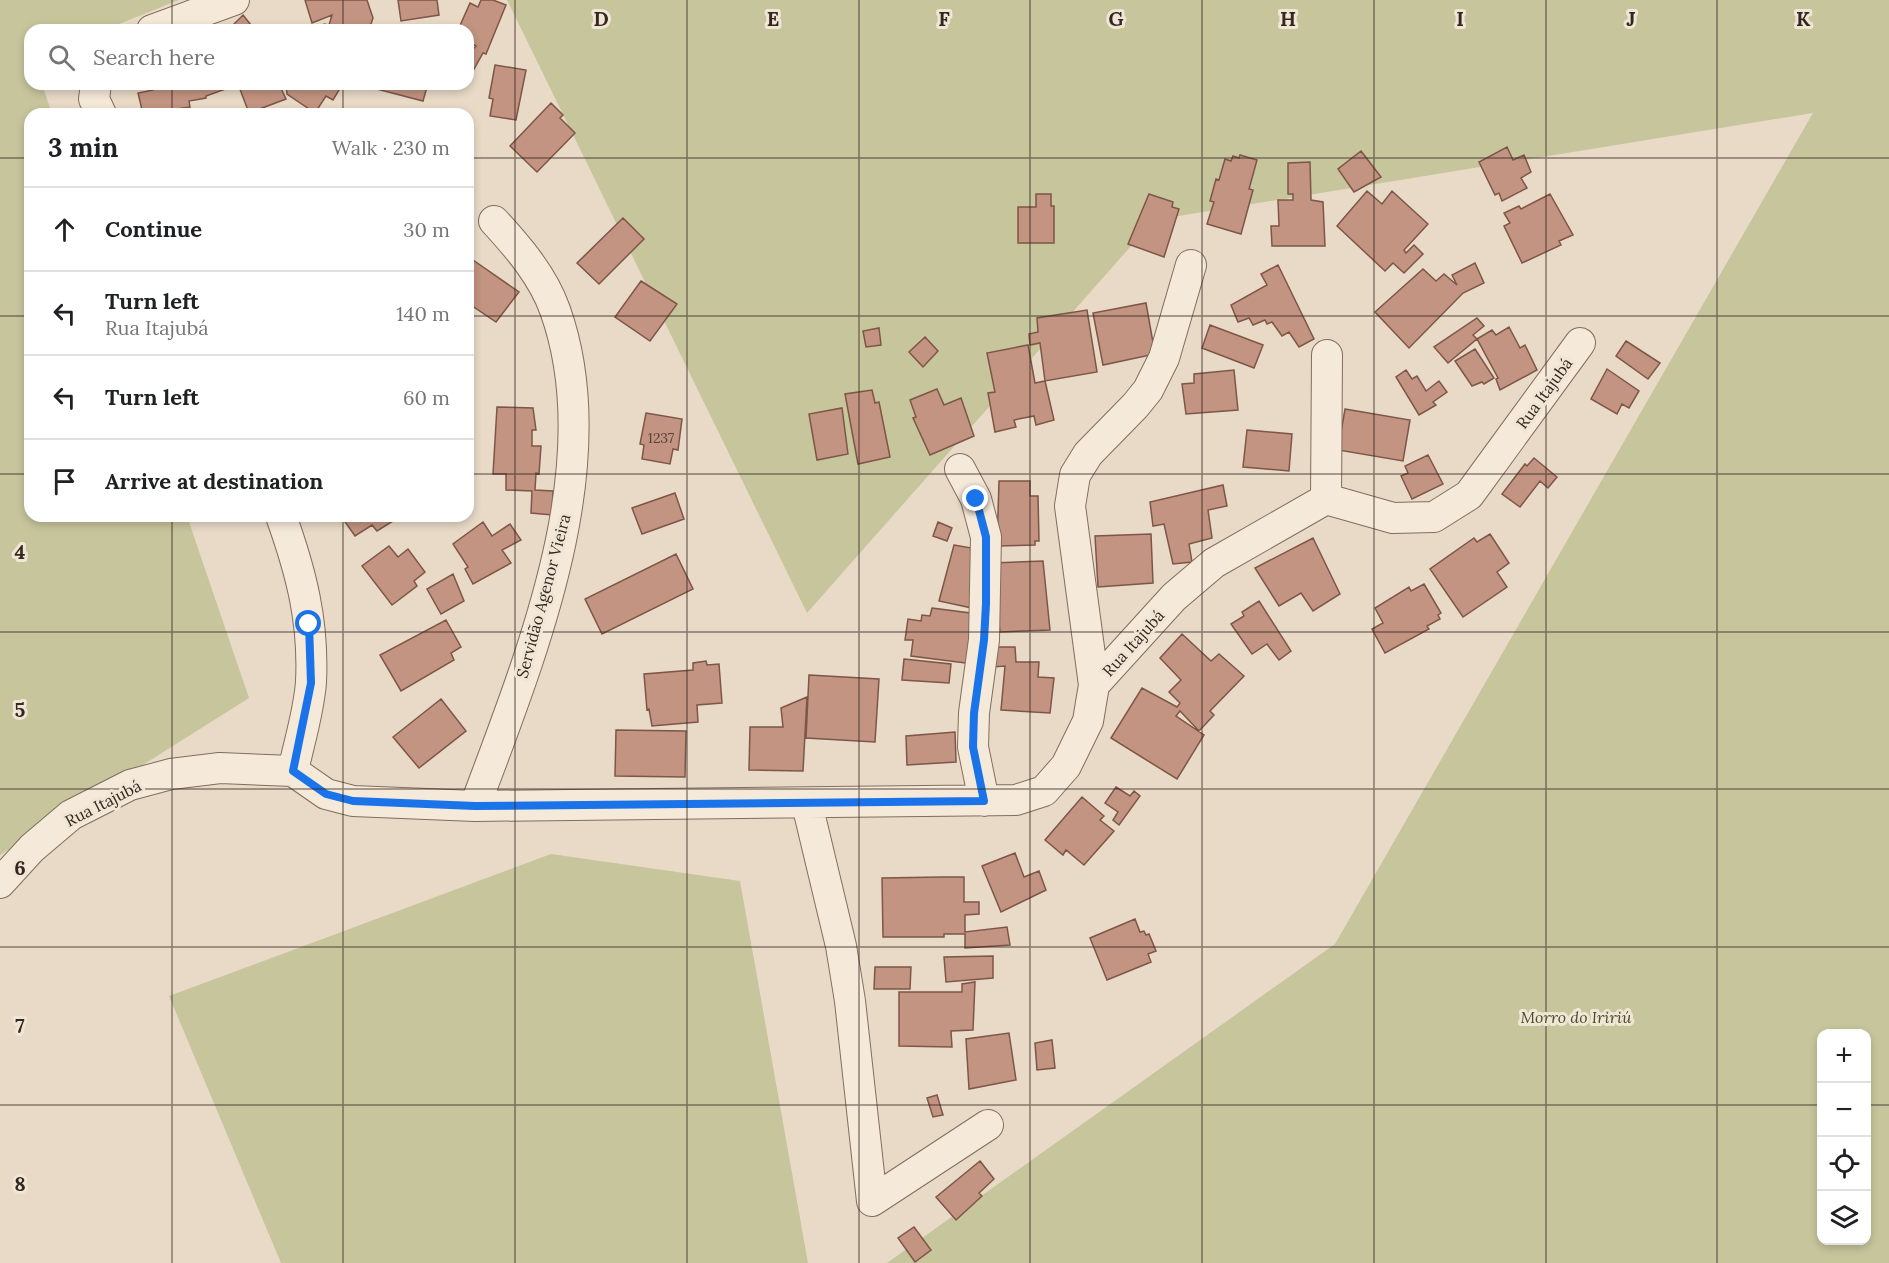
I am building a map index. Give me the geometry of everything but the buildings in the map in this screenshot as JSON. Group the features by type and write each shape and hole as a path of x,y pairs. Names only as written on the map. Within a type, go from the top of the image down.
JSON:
{"street":[{"path":"168,24 234,0"},
{"path":"95,90 94,99 98,108"},
{"name":"Servidão Agenor Vieira","path":"475,806 517,693 538,626 557,555 572,477 573,411 566,355 555,309 524,254 494,221"},
{"path":"1094,685 1070,506 1075,476 1088,453 1148,390 1164,358 1191,265"},
{"name":"Rua Itajubá","path":"0,884 32,848 71,815 130,785 171,774 220,768 293,771 326,794 353,801 475,806 984,801 1016,800 1044,791 1066,766 1088,721 1094,685 1174,597 1214,563 1326,500 1393,518 1434,517 1469,495 1580,343"},
{"path":"1326,500 1327,355"},
{"path":"960,470 976,499 986,537 984,640 974,713 973,747 984,801"},
{"path":"283,522 301,572 309,624 311,683 293,771"},
{"path":"807,804 841,946 850,1001 872,1201 988,1125"}],"green space":[{"path":"0,0 179,0 119,24 24,24 24,90 44,90 50,108 24,108 24,522 189,522 249,698 0,855"},
{"name":"Morro do Iririú","path":"507,0 1889,0 1889,1263 887,1263 1335,944 1813,113 1154,220 807,613"},
{"path":"551,854 740,881 808,1263 281,1263 169,996"}],"route":[{"path":"309,624 311,683 293,771 326,794 353,801 475,806 984,801 973,747 974,713 984,640 986,604 986,537 976,499"}]}
